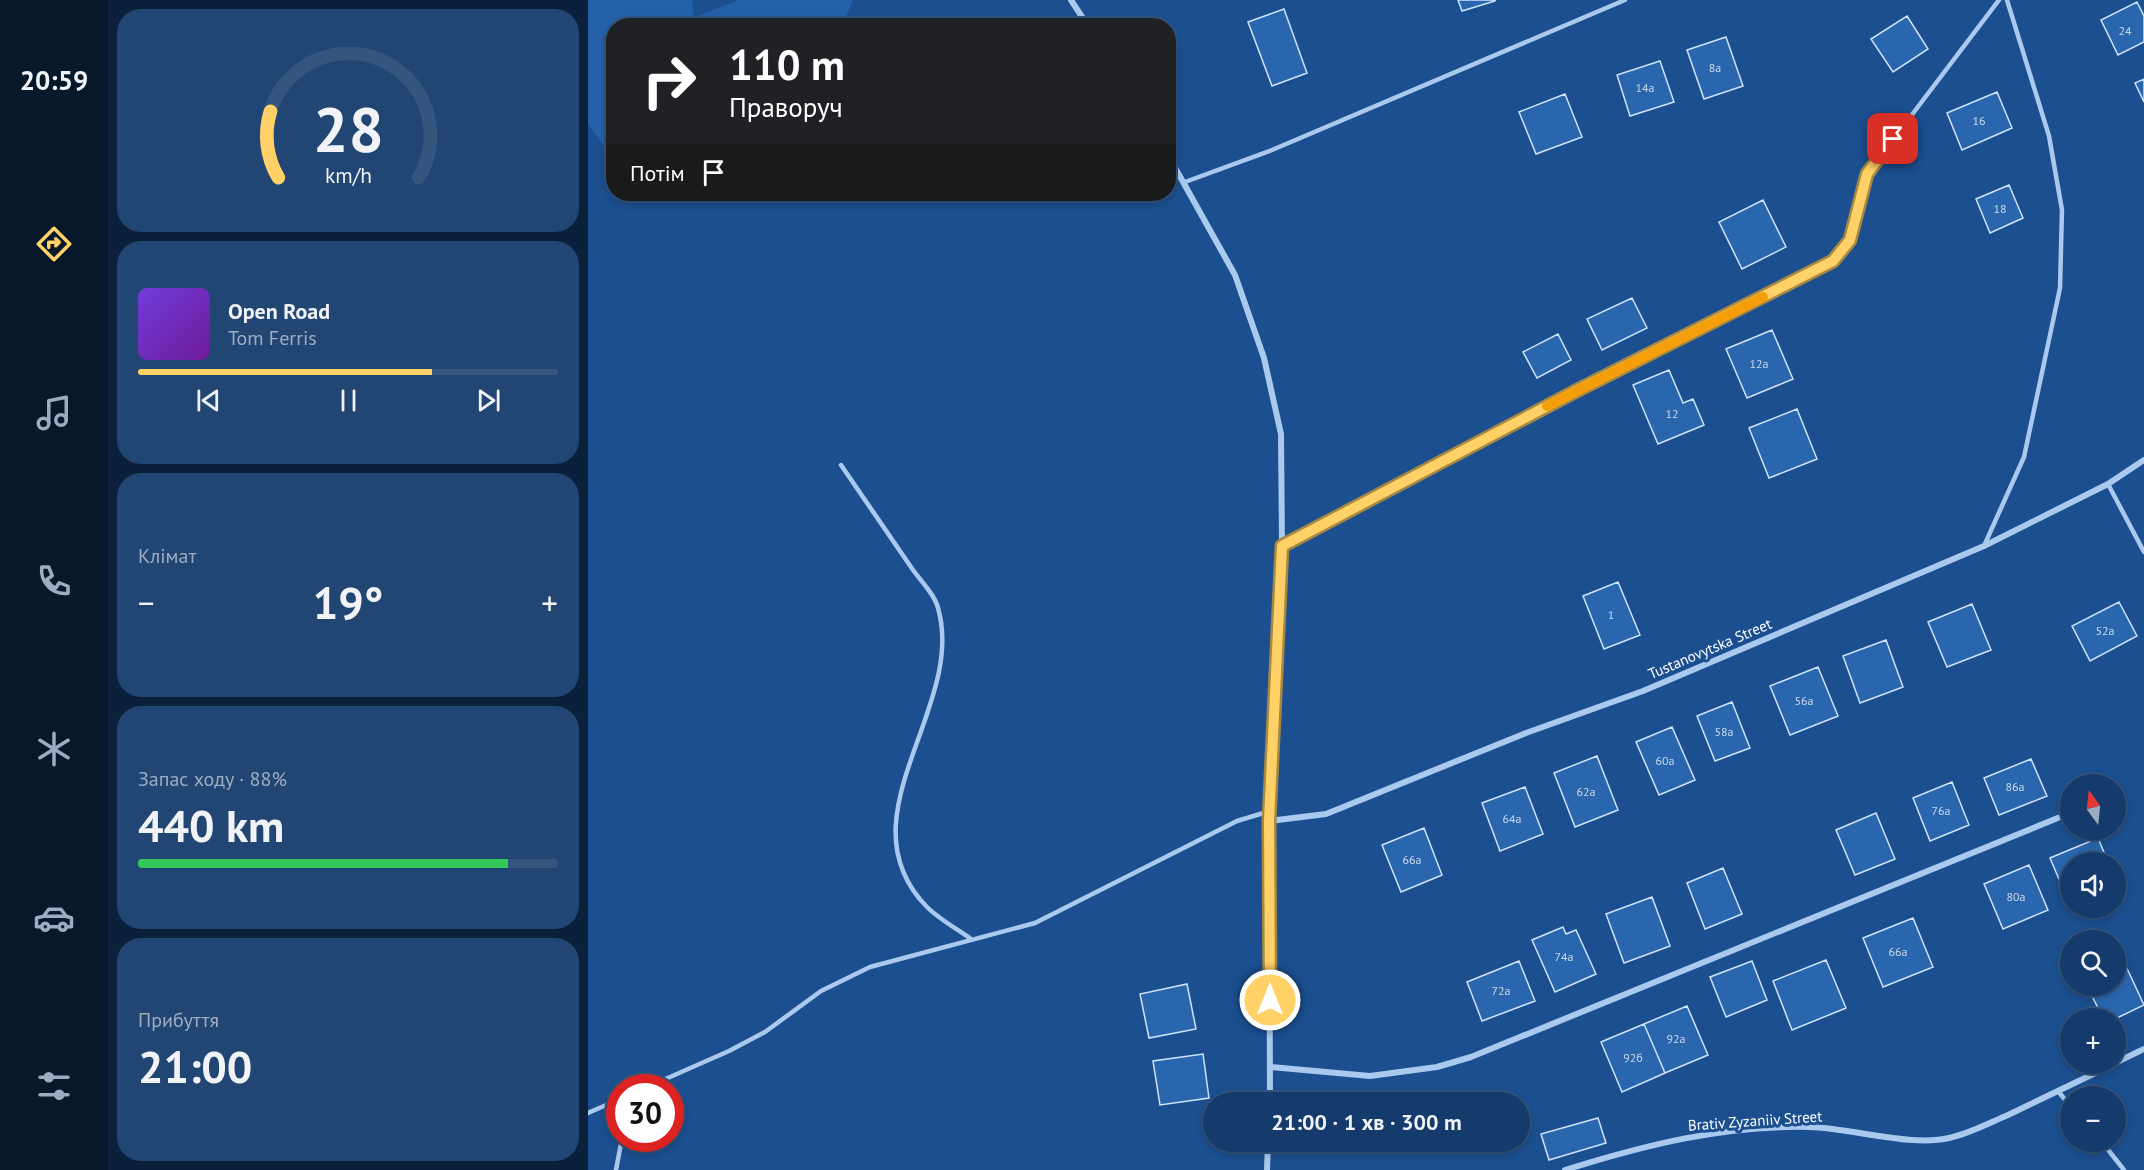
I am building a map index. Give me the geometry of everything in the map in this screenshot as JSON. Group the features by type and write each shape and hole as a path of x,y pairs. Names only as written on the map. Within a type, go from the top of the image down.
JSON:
{"street":[{"path":"1071,0 1083,18"},
{"path":"1176,168 1235,275 1264,358 1281,434 1282,546 1269,821 1270,1092"},
{"name":"Tustanovytska Street","path":"1269,821 1326,814 1526,733 1643,691 1984,546 2108,484 2144,460"},
{"path":"1271,1067 1370,1076 1437,1067 1471,1057 2060,817"},
{"name":"Brativ Zyzaniiv Street","path":"2126,1057 2144,1048"},
{"name":"Brativ Zyzaniiv Street","path":"1565,1170 1641,1146 1703,1133 1806,1126 1843,1128 1922,1141 1948,1138 1979,1128 2092,1074"},
{"path":"1267,1170 1268,1152"}],"lane":[{"path":"1185,182 1272,150 1624,0"},
{"path":"1282,546 1576,391 1833,261 1850,240 1867,174 1999,0"},
{"path":"1984,546 2024,457 2060,288 2062,210 2051,147 2007,0"},
{"path":"841,465 938,606 943,641 938,680 898,800 894,836 902,871 926,906 971,939"},
{"path":"2108,484 2144,552"},
{"path":"677,1074 765,1032 841,980 870,967 1035,922 1237,821 1270,811"},
{"path":"588,1113 606,1105"},
{"path":"616,1170 619,1152"},
{"path":"2110,1152 2124,1170"}],"shaded area":[{"path":"588,0 692,0 694,18 606,18 606,149 588,124"},
{"path":"738,0 853,0 846,18 694,18"}],"building":[{"path":"1458,0 1495,0 1495,1 1462,11"},
{"path":"2137,2 2144,16 2144,42 2118,55 2101,20"},
{"path":"1284,9 1307,73 1272,86 1248,22"},
{"path":"1907,16 1928,49 1893,72 1871,39"},
{"path":"1726,37 1743,86 1704,99 1687,50"},
{"path":"1660,61 1674,102 1630,116 1617,75"},
{"path":"2144,79 2144,102 2135,83"},
{"path":"1997,92 2012,128 1962,150 1947,113"},
{"path":"1565,94 1582,137 1536,154 1519,112"},
{"path":"2009,185 2023,218 1990,233 1976,199"},
{"path":"1763,200 1786,247 1742,269 1719,222"},
{"path":"1632,298 1647,328 1602,350 1587,319"},
{"path":"1772,330 1793,379 1747,398 1726,349"},
{"path":"1558,334 1571,360 1537,378 1523,352"},
{"path":"1669,370 1683,403 1693,399 1704,425 1658,444 1633,385"},
{"path":"1797,409 1817,459 1769,478 1749,428"},
{"path":"1618,582 1640,635 1604,649 1583,596"},
{"path":"2119,602 2137,636 2090,661 2072,626"},
{"path":"1972,604 1991,650 1947,667 1928,622"},
{"path":"1886,640 1903,687 1860,703 1843,656"},
{"path":"1818,667 1838,716 1790,735 1770,686"},
{"path":"1732,702 1750,748 1715,761 1697,716"},
{"path":"1672,727 1695,780 1659,795 1636,742"},
{"path":"1597,756 1618,810 1575,827 1554,773"},
{"path":"2031,759 2047,796 1999,815 1984,778"},
{"path":"1952,782 1969,825 1930,841 1913,798"},
{"path":"1525,787 1543,834 1500,851 1482,803"},
{"path":"1876,813 1895,859 1855,875 1836,830"},
{"path":"1424,828 1442,875 1401,892 1382,845"},
{"path":"2093,840 2099,840 2104,852 2064,852"},
{"path":"2060,854 2060,882 2050,858"},
{"path":"2029,865 2048,910 2003,929 1984,884"},
{"path":"1723,868 1742,914 1705,929 1687,883"},
{"path":"1652,897 1670,946 1624,963 1606,914"},
{"path":"1913,918 1933,967 1883,987 1863,938"},
{"path":"1563,927 1566,934 1576,930 1596,974 1555,992 1532,940"},
{"path":"1826,960 1846,1008 1792,1030 1773,981"},
{"path":"1519,961 1535,1001 1482,1021 1467,982"},
{"path":"1752,961 1767,1000 1726,1017 1710,977"},
{"path":"2126,966 2144,1005 2126,1014 2126,1008 2098,1008 2092,996 2126,996"},
{"path":"1187,984 1196,1029 1149,1038 1140,994"},
{"path":"1687,1006 1708,1055 1665,1073 1644,1024"},
{"path":"1644,1024 1665,1073 1622,1092 1601,1042"},
{"path":"1203,1054 1208,1092 1203,1092 1203,1099 1160,1105 1153,1061"},
{"path":"1598,1118 1606,1143 1549,1160 1541,1134"}],"slow traffic":[{"path":"1547,406 1763,297"}],"route":[{"path":"1270,1000 1269,821 1282,546 1576,391 1833,261 1850,240 1867,174 1893,139"}]}
